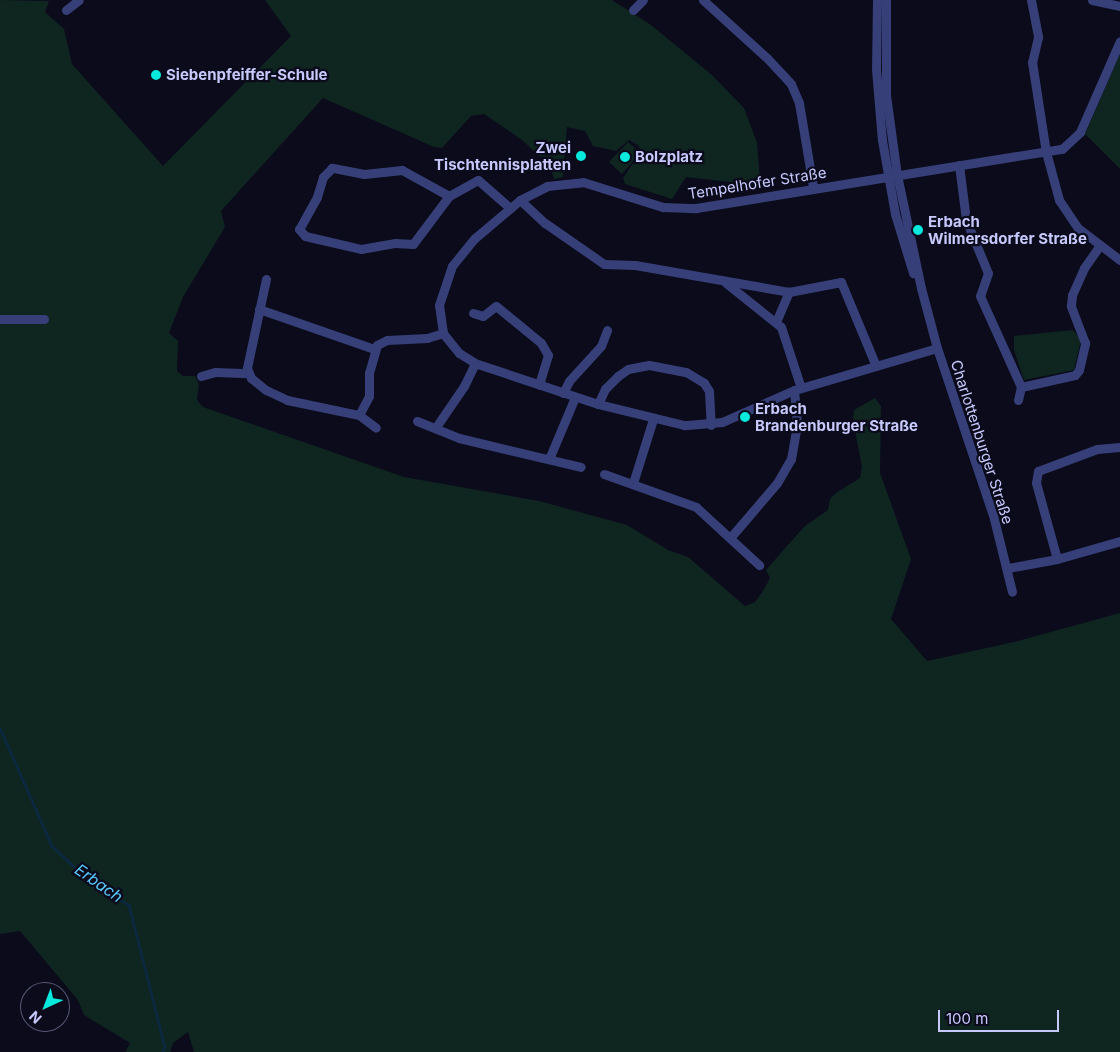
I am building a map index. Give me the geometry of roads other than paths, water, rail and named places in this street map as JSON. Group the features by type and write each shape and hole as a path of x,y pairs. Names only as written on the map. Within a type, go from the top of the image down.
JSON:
{"street":[{"path":"66,10 79,0"},
{"path":"633,10 643,0"},
{"path":"703,0 772,62 791,84 799,103 813,187"},
{"name":"Charlottenburger Straße","path":"877,0 876,69 904,247 924,302 936,348 1008,568 1012,592"},
{"name":"Charlottenburger Straße","path":"886,0 885,78 892,176"},
{"path":"1031,0 1038,37 1032,62 1046,152 1059,200 1067,216 1120,260"},
{"path":"1092,0 1120,6"},
{"name":"Tempelhofer Straße","path":"443,334 439,305 452,266 475,238 510,208 520,200 547,186 583,182 648,204 677,208 716,206 813,187 1062,149 1080,132 1120,41"},
{"path":"959,166 966,220 988,273 980,296 1021,387 1018,400"},
{"path":"449,196 402,170 364,174 332,168 322,177 317,197 299,230 304,236 361,249 395,243 407,245 417,240 449,196 478,180 510,208"},
{"path":"520,200 545,224 604,264 635,265 789,292 841,282 876,366"},
{"path":"1021,387 1075,375 1079,370 1085,343 1071,306 1072,295 1084,268 1100,245"},
{"path":"248,373 266,279"},
{"path":"725,282 776,322 784,334 798,389 797,424 791,458 778,483 730,538"},
{"path":"776,322 789,292"},
{"path":"474,313 483,316 496,306 542,343 548,355 539,385"},
{"path":"259,309 374,349"},
{"path":"0,319 44,319"},
{"path":"563,393 569,381 601,346 608,330"},
{"path":"359,415 369,396 368,373 374,349 381,341 443,334 459,353 475,363 598,404 653,419 684,425 712,424 798,389 936,348"},
{"path":"436,427 464,386 475,363"},
{"path":"598,404 605,389 618,376 628,369 649,365 686,372 704,383 709,392 712,424"},
{"path":"201,376 215,372 248,373 266,390 287,400 359,415 376,428"},
{"path":"549,459 575,397"},
{"path":"633,483 653,419"},
{"path":"417,421 436,427 459,438 580,467"},
{"path":"1057,559 1036,483 1038,471 1097,449 1120,447"},
{"path":"604,474 696,507 759,565"},
{"path":"1008,568 1057,559 1120,541"}],"waterway":[{"name":"Erbach","path":"0,728 52,846 80,872 129,905 165,1047 163,1052"}],"place":[{"name":"Siebenpfeiffer-Schule","path":"156,75"},
{"name":"Zwei Tischtennisplatten","path":"581,156"},
{"name":"Bolzplatz","path":"625,157"},
{"name":"Erbach Wilmersdorfer Straße","path":"918,230"},
{"name":"Erbach Brandenburger Straße","path":"745,417"}]}
